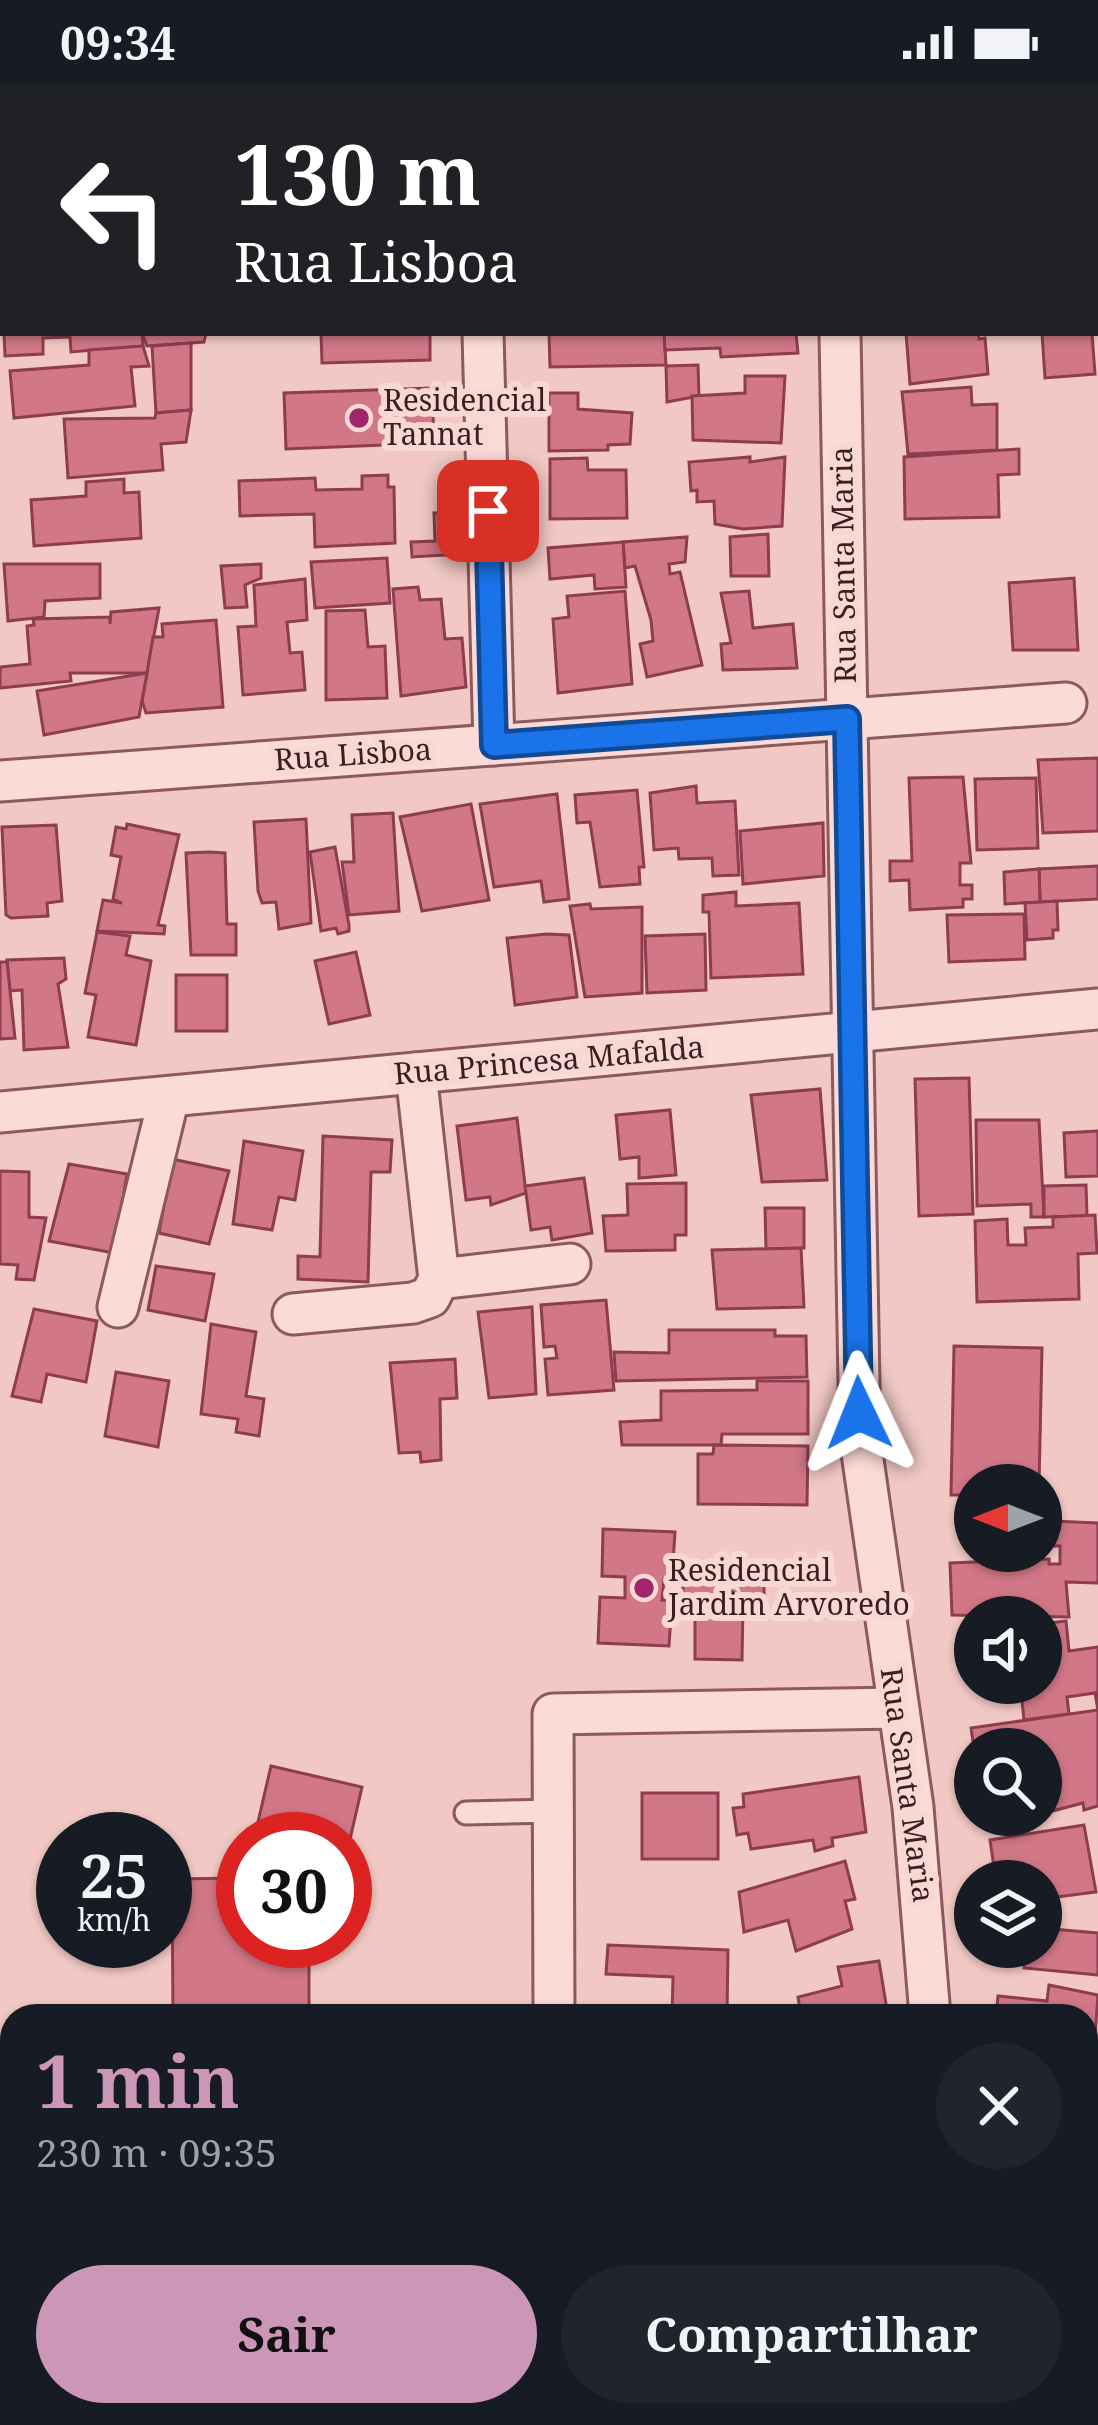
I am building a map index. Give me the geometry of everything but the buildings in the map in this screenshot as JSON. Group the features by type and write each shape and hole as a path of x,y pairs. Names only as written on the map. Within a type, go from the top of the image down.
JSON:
{"street":[{"path":"483,336 494,745"},
{"name":"Rua Santa Maria","path":"840,336 862,1457 923,1897 929,2004"},
{"name":"Rua Lisboa","path":"0,781 1066,703"},
{"name":"Rua Princesa Mafalda","path":"0,1112 1098,1009"},
{"path":"293,1314 413,1304 430,1297 439,1279 416,1073"},
{"path":"118,1307 169,1096"},
{"path":"439,1279 570,1264"},
{"path":"554,2004 554,1714 898,1708"}],"lane":[{"path":"466,1813 554,1811"}],"place":[{"name":"Residencial Tannat","path":"359,418"},
{"name":"Residencial Jardim Arvoredo","path":"644,1588"}],"route":[{"path":"488,511 494,745 847,719 859,1413"}]}
